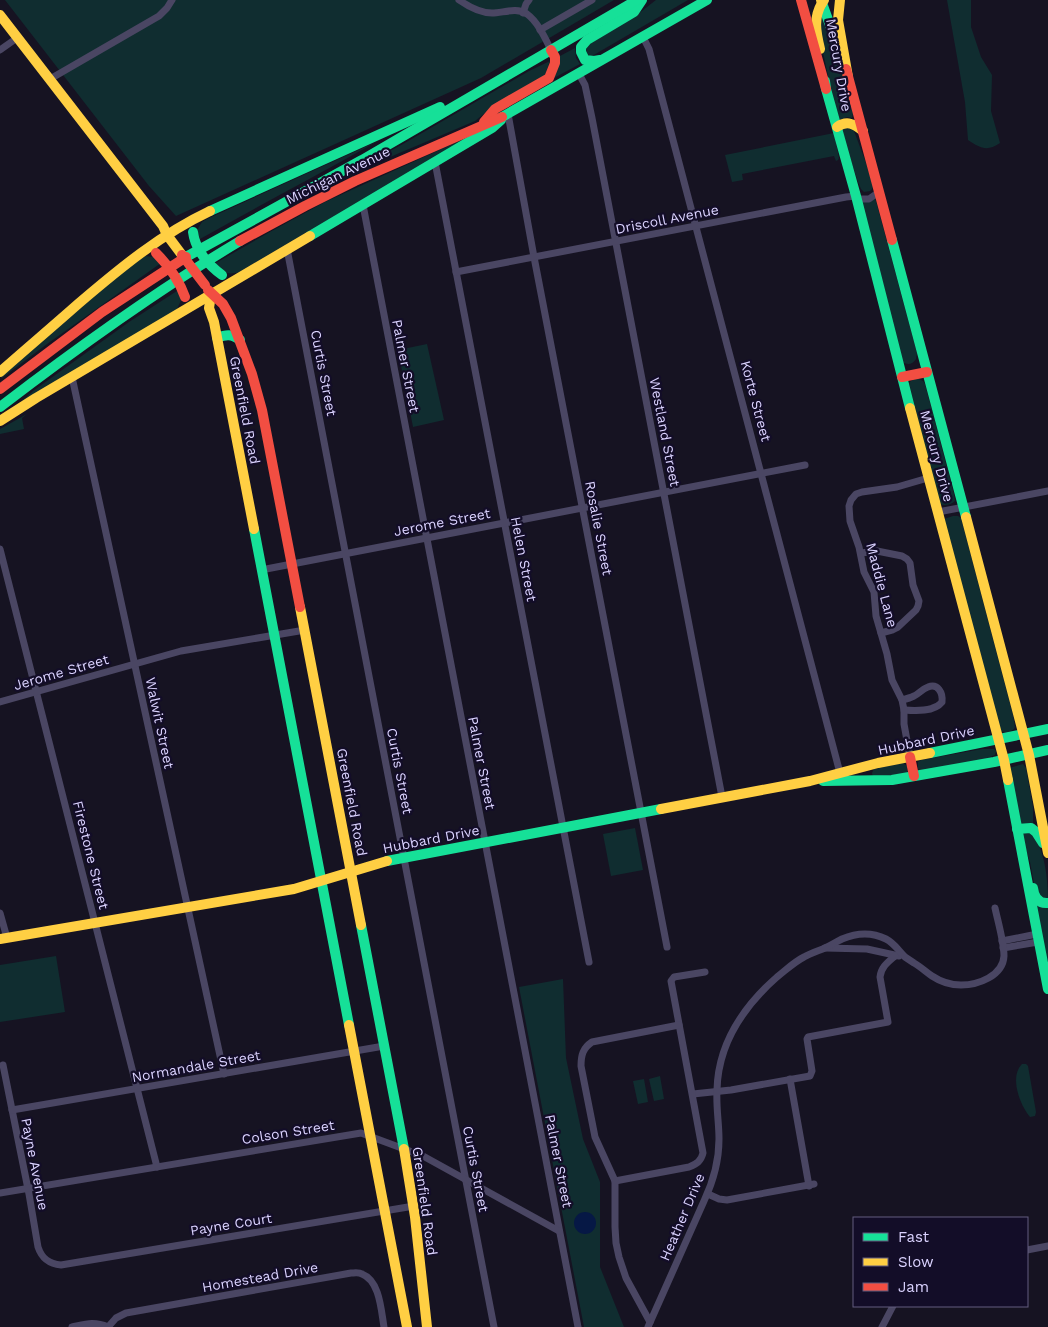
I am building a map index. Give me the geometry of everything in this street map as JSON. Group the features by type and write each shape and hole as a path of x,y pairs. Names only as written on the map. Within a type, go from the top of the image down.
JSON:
{"main road":[{"name":"Michigan Avenue","path":"0,389 102,312 189,255 362,160 637,0"},
{"path":"604,59 585,60 580,53 580,48 587,40 634,12 642,0"},
{"name":"Michigan Avenue","path":"0,407 111,324 198,266 280,219 329,194 483,124 507,115 706,0"},
{"path":"801,0 826,89"},
{"path":"840,0 838,20 848,77"},
{"name":"Mercury Drive","path":"822,1 816,12 815,22 826,89 856,196 928,478 1004,760 1048,989"},
{"name":"Mercury Drive","path":"822,1 848,77 863,131 1029,755 1048,851"},
{"name":"Greenfield Road","path":"0,15 158,220 211,295 225,306 252,371 305,630 404,1148 414,1206 427,1327"},
{"path":"483,124 495,109 549,78 555,63 555,57 551,50"},
{"path":"0,372 120,267 145,249 170,238 201,215 492,84"},
{"path":"0,421 492,128 507,115"},
{"path":"837,127 848,122 863,131"},
{"path":"201,215 193,232 196,245 214,268 222,275 236,280"},
{"path":"145,249 156,253 180,284 185,297 183,311"},
{"name":"Greenfield Road","path":"211,295 208,308 214,322 407,1327"},
{"path":"217,338 226,334 233,334 240,340"},
{"path":"902,377 927,372"},
{"name":"Hubbard Drive","path":"3,938 294,889 365,867 404,858 810,781 870,765 1048,729"},
{"name":"Hubbard Drive","path":"810,781 892,780 1004,760 1048,750"},
{"path":"910,757 914,776"},
{"path":"870,765 868,774 872,781"},
{"path":"1048,851 1032,828 1026,826 1018,834 1027,862 1034,895 1038,901 1045,904 1048,903"},
{"path":"1038,942 1048,966"}],"street":[{"path":"50,80 159,16 172,0"},
{"path":"459,0 473,9 485,12 516,11 524,13 535,22 551,50"},
{"path":"524,13 529,0"},
{"path":"540,30 592,0"},
{"path":"0,50 17,38"},
{"name":"Korte Street","path":"643,38 649,49 697,226 840,773"},
{"name":"Westland Street","path":"579,74 585,85 592,118 722,797"},
{"name":"Rosalie Street","path":"507,115 667,948"},
{"name":"Helen Street","path":"435,162 589,962"},
{"name":"Driscoll Avenue","path":"456,272 856,196 860,199 869,199 879,192"},
{"name":"Palmer Street","path":"363,204 578,1327"},
{"name":"Curtis Street","path":"287,249 494,1327"},
{"name":"Walwit Street","path":"72,378 224,1074"},
{"name":"Jerome Street","path":"261,570 805,465"},
{"name":"Maddie Lane","path":"910,757 902,700 892,680 876,616 874,592 864,572 861,553 849,514 849,506 856,494 869,490 897,487 928,478"},
{"path":"938,512 1048,491"},
{"name":"Firestone Street","path":"0,549 157,1167"},
{"path":"861,553 877,551 902,556 907,558 910,563 913,585 919,601 918,606 898,627 881,632"},
{"name":"Jerome Street","path":"0,702 181,651 305,630"},
{"path":"902,700 914,696 924,688 933,686 939,690 942,698 942,702 936,707 917,711 904,710"},
{"path":"994,908 1002,945 1038,942"},
{"path":"0,914 3,938"},
{"name":"Heather Drive","path":"649,1325 708,1194 717,1162 719,1140 716,1090 717,1077 725,1047 748,1006 760,993 788,968 805,956 854,935 866,934 884,938 894,944 906,958 940,981 961,985 982,981 996,973 1004,957 1002,945"},
{"name":"Heather Drive","path":"825,948 867,948 906,958"},
{"path":"693,1094 716,1090 731,1090 810,1076 812,1071 808,1037 888,1022 880,977 884,965 895,956"},
{"path":"615,1180 689,1167 702,1159 703,1153 693,1094 671,985 674,977 705,972"},
{"path":"649,1325 626,1278 619,1258 615,1227 615,1180 595,1137 581,1058 584,1049 592,1042 679,1025"},
{"name":"Normandale Street","path":"12,1110 384,1046"},
{"name":"Payne Avenue","path":"3,1065 39,1251 44,1259 52,1263"},
{"path":"708,1194 719,1200 727,1200 812,1185 790,1079"},
{"name":"Colson Street","path":"0,1194 361,1133 423,1156 560,1231"},
{"name":"Payne Court","path":"52,1263 61,1265 414,1206"},
{"path":"1028,1250 1048,1246"},
{"name":"Homestead Drive","path":"72,1327 93,1323 108,1327 116,1318 126,1313 350,1273 361,1273 371,1279 376,1288 384,1327"},
{"path":"882,1327 892,1307"}],"green space":[{"path":"5,0 614,0 481,78 176,216 149,186"},
{"path":"656,0 688,0 589,56 584,47 638,14"},
{"path":"947,0 971,0 971,27 981,57 992,75 991,111 1000,143 995,146 984,148 968,140 965,102"},
{"path":"823,11 851,103 852,118 847,117 840,120 834,104 817,24"},
{"path":"575,48 576,58 580,64 554,78 560,56"},
{"path":"550,61 544,78 485,113 475,121 355,173 354,170"},
{"path":"844,127 851,128 854,131 873,186 870,191 864,192 858,182 841,131"},
{"path":"834,133 839,158 836,161 834,156 742,174 743,180 732,182 725,155"},
{"path":"459,141 461,142 239,272 228,273 214,264 325,202"},
{"path":"376,142 200,239 197,230 202,222 207,219"},
{"path":"875,199 917,353 916,359 910,364 902,362 861,200 871,201"},
{"path":"145,256 154,257 161,263 1,377 119,275"},
{"path":"180,289 182,298 177,309 21,402 33,391 129,322"},
{"path":"427,344 444,420 413,427 398,350"},
{"path":"917,378 925,384 954,494 955,501 949,504 939,504 909,383"},
{"path":"27,414 22,418 24,429 0,434 0,429"},
{"path":"953,516 961,518 1013,715 1015,727 1009,732 1000,731 944,519"},
{"path":"982,749 994,749 996,751 995,755 985,759 921,771 918,769 918,762 921,760"},
{"path":"903,763 907,766 908,771 905,774 873,777 874,769"},
{"path":"1023,764 1026,768 1033,807 1033,824 1022,827 1009,768"},
{"path":"635,828 643,870 611,876 603,834"},
{"path":"1024,832 1031,832 1043,856 1048,892 1048,901 1045,902 1036,894 1030,862 1021,835"},
{"path":"1035,904 1048,907 1048,961 1042,945"},
{"path":"56,956 65,1012 0,1022 0,965"},
{"path":"563,979 566,1058 583,1139 600,1182 600,1267 624,1327 584,1327 519,987"},
{"path":"1022,1064 1028,1066 1036,1112 1035,1116 1030,1117 1017,1091 1016,1076"},
{"path":"660,1076 664,1099 654,1101 649,1079"},
{"path":"644,1079 648,1102 638,1104 633,1081"}],"water":[{"path":"581,1212 589,1212 596,1219 596,1227 589,1234 581,1234 574,1227 574,1219"}],"traffic: fast":[{"path":"186,257 362,160 637,0"},
{"path":"600,60 585,60 581,47 587,40 634,12 642,0"},
{"path":"502,117 707,0"},
{"path":"822,3 840,53"},
{"path":"825,81 910,408"},
{"path":"210,211 440,107"},
{"path":"310,236 492,128 501,120"},
{"path":"193,232 196,244 203,256 222,275"},
{"path":"892,240 966,517"},
{"path":"0,407 117,321 240,241"},
{"path":"217,338 229,335 240,340"},
{"path":"254,529 349,1025"},
{"path":"930,753 1048,729"},
{"path":"823,781 892,780 994,762 1048,750"},
{"path":"1008,780 1048,989"},
{"path":"387,861 661,809"},
{"path":"1017,829 1031,828 1043,843"},
{"path":"1033,888 1037,899 1048,903"},
{"path":"361,925 404,1149"}],"traffic: slow":[{"path":"821,0 822,3 824,0"},
{"path":"840,0 838,20 848,77"},
{"path":"820,49 816,20 822,3"},
{"path":"0,15 163,226 167,235 182,255"},
{"path":"837,127 847,123 857,126 863,131"},
{"path":"0,372 125,265 174,230 210,211"},
{"path":"0,421 310,236"},
{"path":"211,295 209,308 214,322 254,529"},
{"path":"910,408 1008,780"},
{"path":"966,517 1029,755 1048,853"},
{"path":"300,607 361,925"},
{"path":"661,809 810,781 878,763 930,753"},
{"path":"0,939 294,889 387,861"},
{"path":"349,1025 407,1327"},
{"path":"404,1149 415,1217 427,1327"}],"traffic: jam":[{"path":"801,0 826,89"},
{"path":"484,122 495,109 549,78 555,63 555,57 551,50"},
{"path":"846,69 892,240"},
{"path":"240,241 355,181 502,117"},
{"path":"156,253 173,274 185,297"},
{"path":"182,255 205,285"},
{"path":"0,389 102,312 186,257"},
{"path":"208,290 223,304 231,318 252,374 262,410 300,607"},
{"path":"902,377 927,372"},
{"path":"910,757 914,776"}]}
